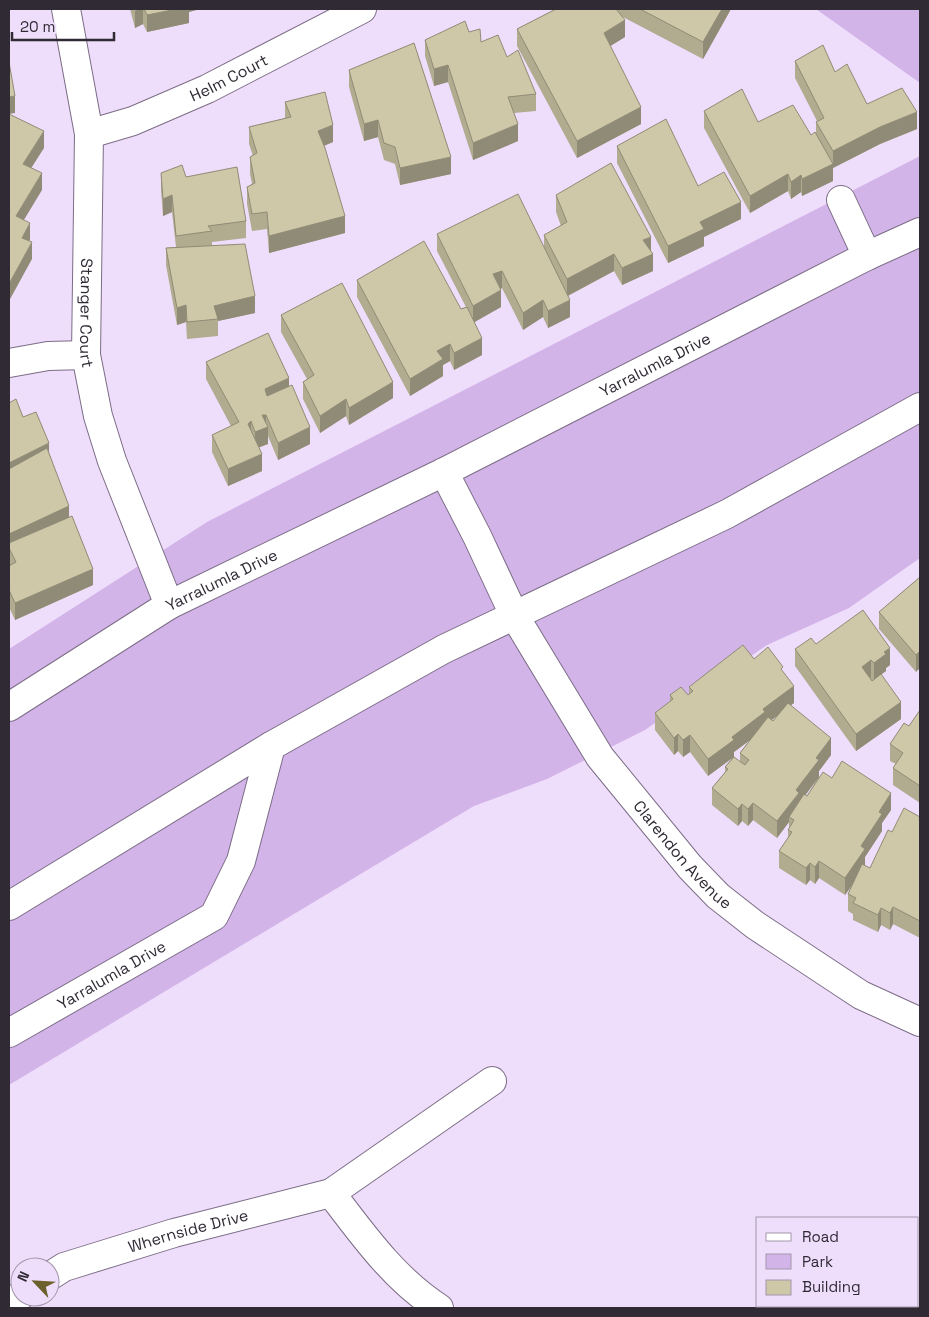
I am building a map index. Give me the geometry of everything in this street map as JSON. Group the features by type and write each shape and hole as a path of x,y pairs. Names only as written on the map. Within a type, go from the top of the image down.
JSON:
{"street":[{"name":"Stanger Court","path":"66,9 89,134 86,355 98,416 112,461 169,605"},
{"name":"Helm Court","path":"89,134 133,121 207,90 362,9"},
{"path":"841,200 867,256"},
{"name":"Yarralumla Drive","path":"9,708 169,605 444,472 867,256 920,232"},
{"path":"9,363 48,356 86,355"},
{"path":"9,906 271,746 444,649 727,514 920,408"},
{"path":"444,472 477,536 514,615"},
{"name":"Clarendon Avenue","path":"514,615 600,757 690,867 718,896 754,925 861,995 920,1022"},
{"name":"Yarralumla Drive","path":"9,1033 214,916 240,861 271,746"},
{"name":"Whernside Drive","path":"60,1270 174,1233 331,1193 492,1081"},
{"path":"331,1193 381,1257 423,1298 439,1308"}],"green space":[{"path":"816,9 920,9 920,83"},
{"path":"920,156 920,558 849,608 767,645 645,730 547,779 474,806 9,1085 9,649 207,522"}],"building":[{"path":"144,9 177,9 147,15"},
{"path":"556,9 616,9 625,20 604,33 641,107 577,141 517,29"},
{"path":"640,9 722,9 703,42"},
{"path":"465,21 469,32 480,29 481,42 498,35 507,57 518,50 536,94 508,97 518,124 473,143 448,65 434,69 425,40"},
{"path":"414,43 451,157 400,168 395,147 384,143 378,120 364,124 349,70"},
{"path":"823,45 835,72 847,64 867,104 902,88 917,112 880,127 833,151 816,122 824,118 795,61"},
{"path":"9,62 15,96 9,97"},
{"path":"742,89 758,122 793,105 811,135 815,132 833,164 802,179 801,175 791,182 788,174 750,196 704,111"},
{"path":"325,92 333,125 318,131 325,148 345,216 269,236 267,212 252,214 247,187 255,183 250,157 257,153 249,127 291,117 285,102"},
{"path":"9,114 44,131 23,164 42,173 16,216 30,223 22,238 32,242 9,284"},
{"path":"666,119 698,186 724,172 741,202 700,222 704,229 668,246 617,146"},
{"path":"611,163 651,237 643,240 653,254 622,268 614,254 567,279 544,235 567,222 556,195"},
{"path":"182,165 186,177 237,167 246,221 208,226 212,231 176,236 172,195 163,199 161,173"},
{"path":"518,194 570,300 548,311 543,300 523,313 502,271 493,274 501,290 473,306 437,234"},
{"path":"424,241 461,309 467,307 482,338 454,353 450,344 437,351 443,359 410,379 357,280"},
{"path":"245,244 255,296 214,306 218,319 187,322 186,305 177,308 166,248"},
{"path":"342,283 393,382 349,408 346,399 320,416 303,382 314,375 281,315"},
{"path":"268,333 289,378 265,389 267,396 292,385 310,427 278,443 266,415 262,415 268,427 255,432 251,421 248,424 262,454 228,469 212,435 239,422 206,362"},
{"path":"16,399 23,417 36,412 49,443 9,463 9,403"},
{"path":"47,448 69,506 9,534 9,469"},
{"path":"72,516 93,569 15,603 9,590 9,566 16,562 9,548 9,543"},
{"path":"920,577 920,651 916,655 879,612"},
{"path":"863,610 890,648 884,652 886,654 874,663 871,660 862,667 872,681 881,674 901,702 856,734 795,649 811,638 816,644"},
{"path":"743,645 754,659 768,647 794,686 763,709 765,712 732,737 734,740 708,759 690,735 683,740 678,734 674,738 655,713 673,699 670,695 681,687 688,695 693,691 689,687"},
{"path":"788,703 831,738 816,758 819,760 796,790 799,793 777,821 753,803 748,809 742,804 738,809 712,788 728,769 725,767 734,757 745,765 749,760 740,753 768,717 773,721"},
{"path":"920,710 920,786 893,768 903,753 890,744 904,723 909,726"},
{"path":"842,761 891,793 879,812 882,814 861,846 865,849 845,878 819,861 815,867 810,863 806,868 779,851 792,832 788,830 794,820 789,817 804,794 807,796 823,772 832,778"},
{"path":"904,808 920,817 920,921 893,907 890,913 881,908 878,915 853,903 856,898 848,894 862,864 870,868 888,830 892,832"}]}
